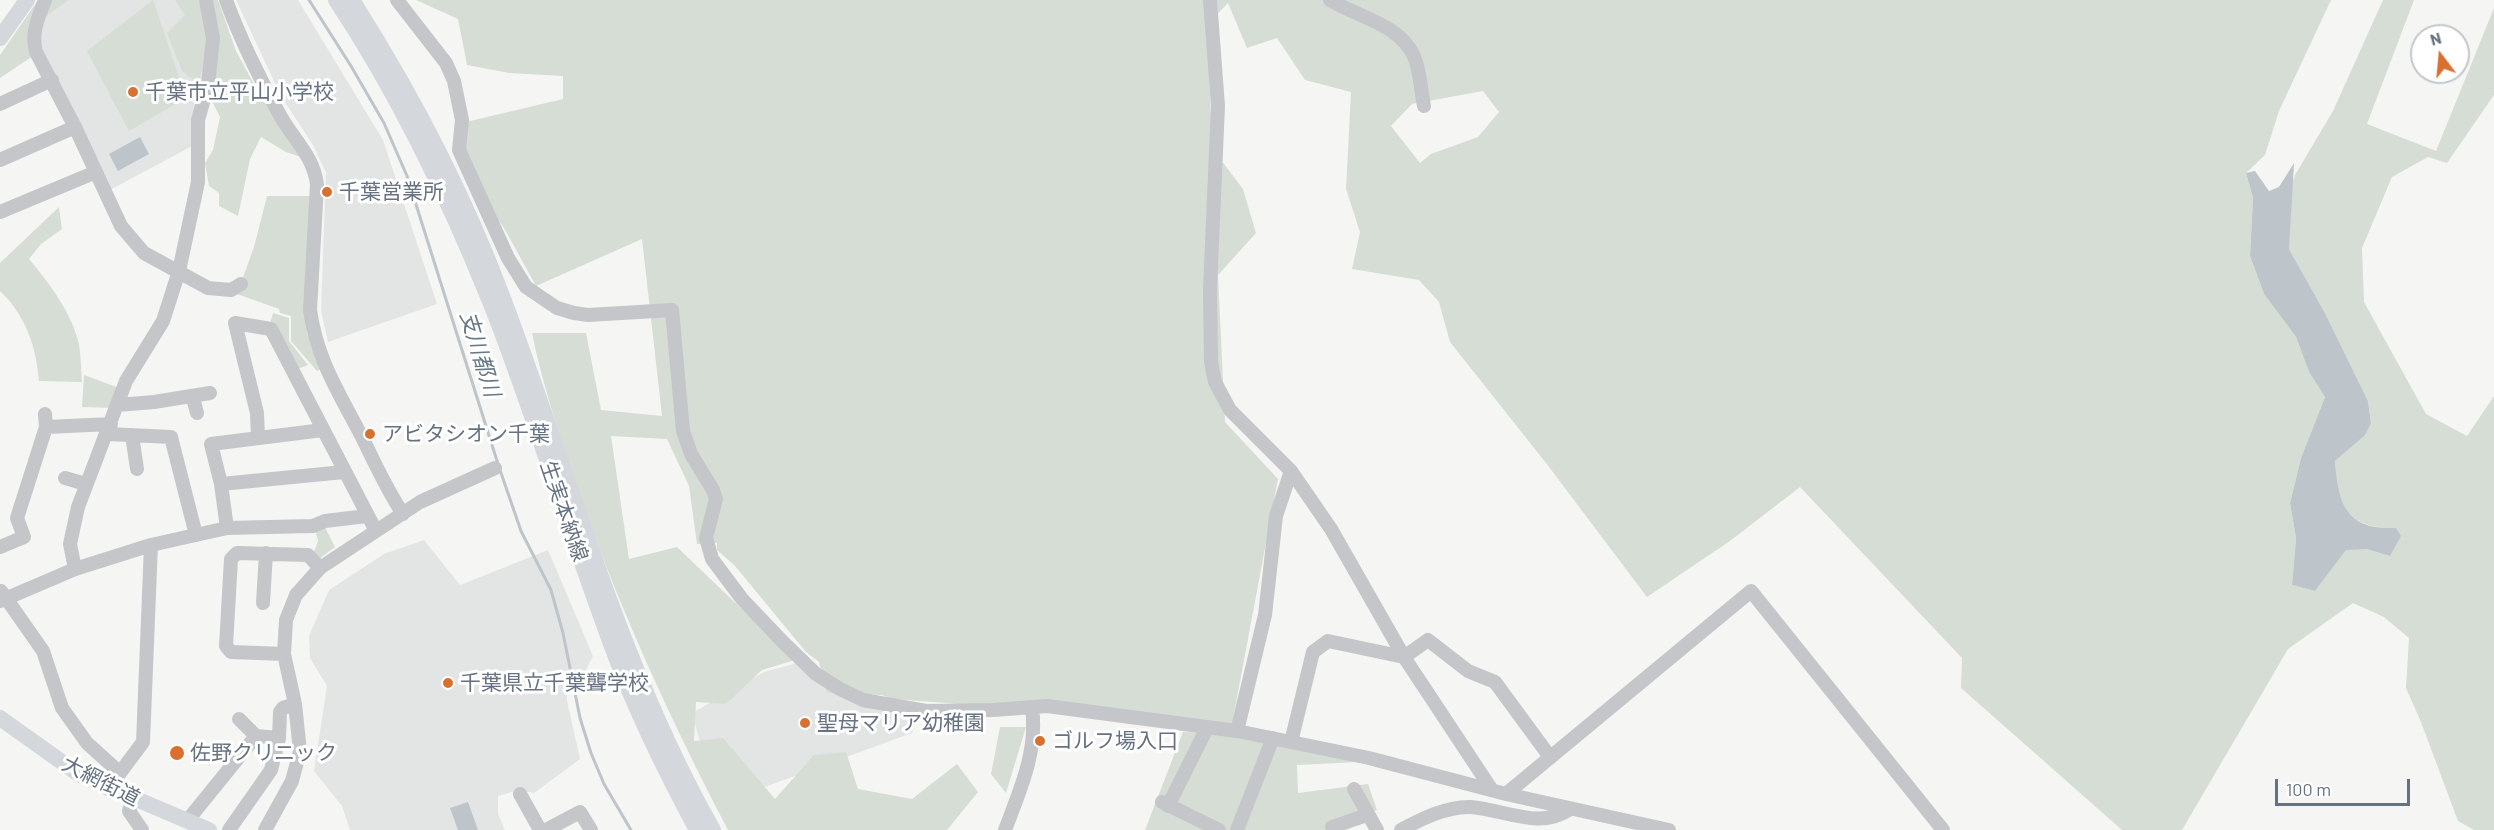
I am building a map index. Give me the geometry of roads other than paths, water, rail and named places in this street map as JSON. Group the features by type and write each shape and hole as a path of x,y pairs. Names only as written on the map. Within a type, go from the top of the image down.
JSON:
{"main road":[{"path":"0,38 27,0"},
{"name":"生実本納線","path":"336,0 398,103 450,207 491,306 620,666 668,776 697,830"},
{"name":"生実本納線","path":"352,0 389,59 453,182 504,299 611,605 647,697 713,830"},
{"name":"大網街道","path":"0,718 80,775 108,789 209,830"}],"street":[{"path":"45,0 37,20 33,40 36,52 131,240 144,253 208,288 231,290 241,284"},
{"path":"75,569 70,544 86,484 126,381 163,321 179,271 198,182 198,120 208,85 213,38 206,0"},
{"path":"226,0 242,42 281,117 313,165 317,185 310,310 312,325 332,386 363,440 388,492 403,514"},
{"path":"397,0 446,63 454,81 462,120 459,150 508,258 526,287 548,303 573,313 588,315 672,310 683,431 691,454 713,490 716,500 707,546 712,559 742,599 816,674 863,699 926,711 1047,706 1237,731 1369,758 1499,792 1669,830"},
{"path":"1210,0 1218,106 1210,289 1211,362 1218,389 1230,410 1292,471 1331,529 1404,657 1499,792"},
{"path":"1330,0 1366,16 1393,32 1404,44 1414,56 1424,106"},
{"path":"0,104 52,80"},
{"path":"0,160 75,127"},
{"path":"0,212 96,172"},
{"path":"258,438 257,412 235,323 271,329 376,531"},
{"path":"117,405 193,398 210,393"},
{"path":"193,398 197,413"},
{"path":"0,547 24,537 17,518 46,420 109,429 132,435 171,437 196,535"},
{"path":"227,528 221,484 211,444 323,430"},
{"path":"132,435 137,469"},
{"path":"266,830 292,781 298,764 300,739 284,654 284,633 290,608 303,585 320,568 420,502 495,468"},
{"path":"1237,731 1265,615 1276,516 1292,471"},
{"path":"221,484 344,472"},
{"path":"65,478 86,484"},
{"path":"119,772 87,743 62,708 43,651 2,596 75,569 151,545 227,528 313,526 367,516"},
{"path":"108,789 143,741 151,545"},
{"path":"284,654 231,652 226,646 231,559 237,553 308,555 320,568"},
{"path":"263,603 266,553"},
{"path":"1499,792 1550,757 1751,591 1943,830"},
{"path":"1292,742 1313,652 1328,641 1404,657 1428,640 1468,671 1488,677 1495,682 1550,757"},
{"path":"229,830 271,770 279,738 280,712 283,708 295,704"},
{"path":"1005,830 1030,761 1034,723 1032,708"},
{"path":"239,719 256,736 279,738"},
{"path":"1207,728 1165,804 1212,828"},
{"path":"187,821 256,736"},
{"path":"1237,830 1273,738"},
{"path":"271,770 292,781"},
{"path":"1354,789 1377,830"},
{"path":"520,794 540,830"},
{"path":"132,799 129,811 142,830"},
{"path":"1401,830 1450,810 1471,807 1516,821 1549,824 1561,819 1570,809"},
{"path":"546,830 580,812 591,830"},
{"path":"1332,827 1367,815"}],"waterway":[{"name":"支川都川","path":"309,0 384,123 407,176 498,464"},
{"name":"支川都川","path":"500,470 521,531 551,590 563,633 580,718 591,753 604,784 631,830"}],"place":[{"name":"千葉市立平山小学校","path":"133,92"},
{"name":"千葉営業所","path":"327,192"},
{"name":"アビタシオン千葉","path":"370,434"},
{"name":"千葉県立千葉聾学校","path":"448,683"},
{"name":"聖母マリア幼稚園","path":"805,723"},
{"name":"ゴルフ場入口","path":"1040,741"},
{"name":"佐野クリニック","path":"177,753"}]}
